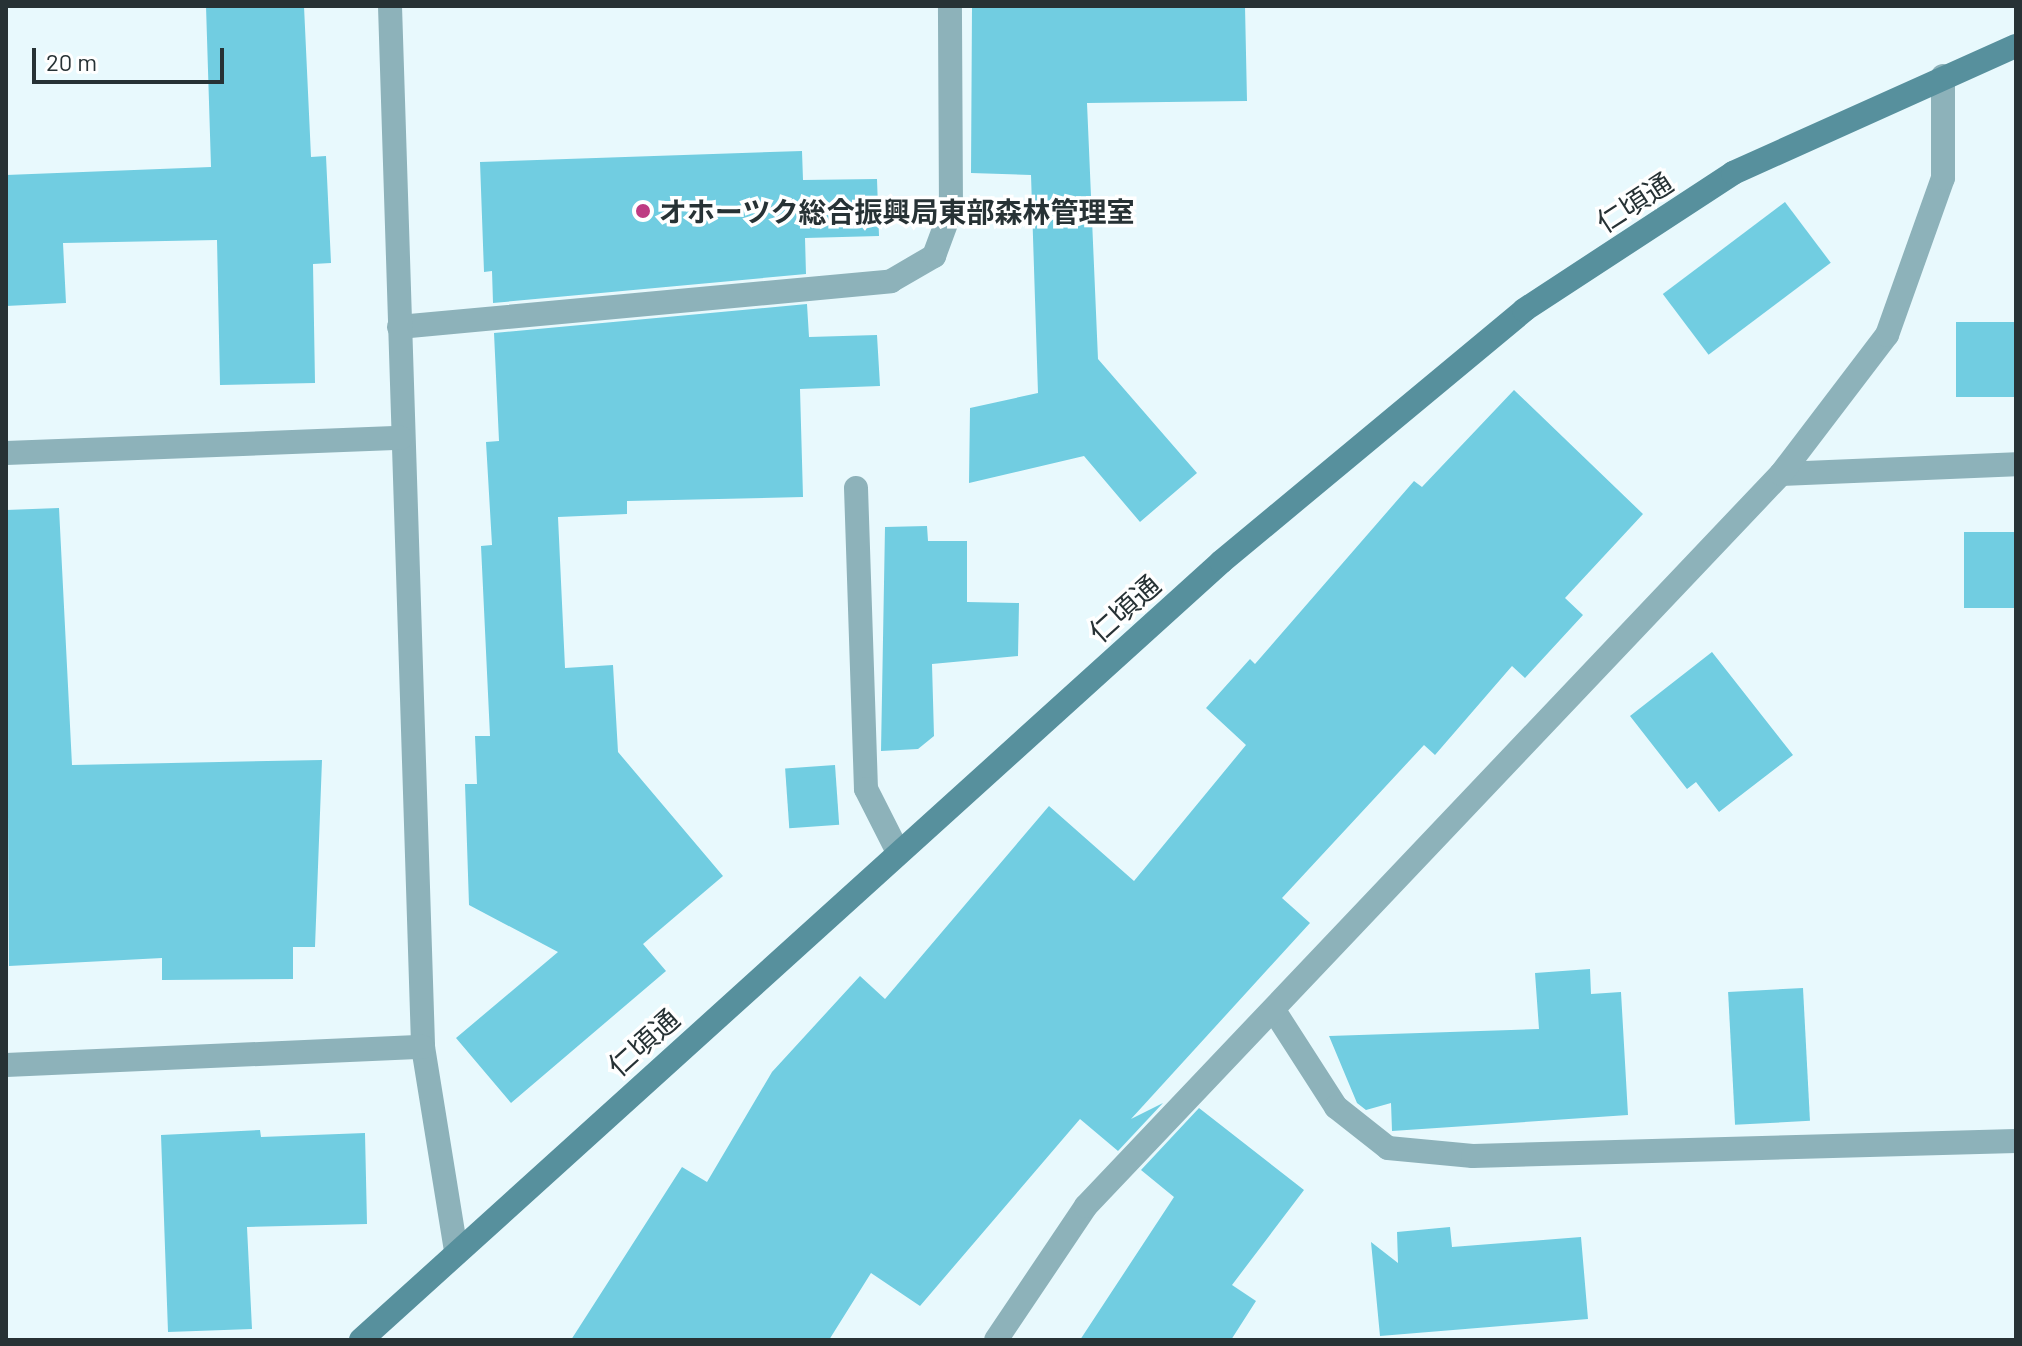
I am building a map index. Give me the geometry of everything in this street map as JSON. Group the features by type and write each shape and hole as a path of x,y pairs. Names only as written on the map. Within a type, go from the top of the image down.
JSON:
{"street":[{"path":"390,6 401,438 423,1047 456,1251"},
{"path":"399,327 891,281 934,256 951,210 950,6"},
{"name":"仁頃通","path":"361,1340 1221,562 1524,310 1733,173 1943,76 2016,46"},
{"path":"996,1340 1086,1206 1275,1012 1781,474 1887,335 1943,178 1943,76"},
{"path":"6,453 401,438"},
{"path":"1781,474 2016,464"},
{"path":"856,488 866,789 898,852"},
{"path":"1275,1012 1336,1107 1388,1148 1473,1156 2016,1141"},
{"path":"6,1065 423,1047"}],"building":[{"path":"206,6 304,6 311,157 326,156 331,263 313,264 315,383 220,385 217,240 63,243 66,303 6,306 6,175 211,167"},
{"path":"972,6 1245,6 1247,101 1087,103 1098,359 1197,473 1140,522 1084,456 969,483 970,408 1038,393 1031,175 971,173"},
{"name":"オホーツク総合振興局東部森林管理室","path":"802,151 803,180 877,179 879,236 805,238 806,274 493,303 492,271 484,272 480,162"},
{"path":"1785,202 1831,263 1709,355 1663,294"},
{"path":"807,304 809,337 877,335 880,386 800,389 803,497 627,501 627,514 558,517 565,668 613,665 618,752 723,876 643,944 666,971 511,1103 456,1038 558,952 469,905 465,784 477,784 475,736 490,736 481,546 492,545 486,442 499,441 494,333"},
{"path":"1956,322 2016,322 2016,397 1956,397"},
{"path":"1514,390 1643,514 1565,598 1583,615 1525,678 1512,666 1435,755 1424,745 1282,898 1310,923 1131,1119 1163,1103 1118,1151 1080,1119 920,1306 871,1273 829,1340 571,1340 682,1167 707,1182 772,1072 860,976 885,999 1049,806 1134,881 1246,745 1206,708 1250,659 1255,664 1414,481 1422,487"},
{"path":"59,508 72,765 322,760 315,947 293,947 293,979 162,980 162,958 9,966 6,510"},
{"path":"927,526 928,541 967,541 967,602 1019,603 1018,656 932,664 934,736 918,749 881,751 885,527"},
{"path":"1964,532 2016,532 2016,608 1964,608"},
{"path":"1712,652 1793,755 1719,812 1696,782 1687,789 1630,716"},
{"path":"835,765 839,825 789,828 785,768"},
{"path":"1590,969 1591,994 1621,992 1628,1115 1392,1131 1391,1103 1366,1110 1357,1103 1329,1036 1539,1029 1535,973"},
{"path":"1803,988 1810,1121 1735,1125 1728,992"},
{"path":"1199,1108 1304,1190 1232,1285 1256,1301 1231,1340 1080,1340 1174,1197 1141,1170"},
{"path":"260,1130 261,1137 365,1133 367,1224 247,1227 252,1329 168,1332 161,1135"},
{"path":"1450,1227 1452,1247 1581,1237 1588,1319 1380,1336 1371,1242 1398,1263 1397,1232"}],"place":[{"name":"オホーツク総合振興局東部森林管理室","path":"643,211"}]}
